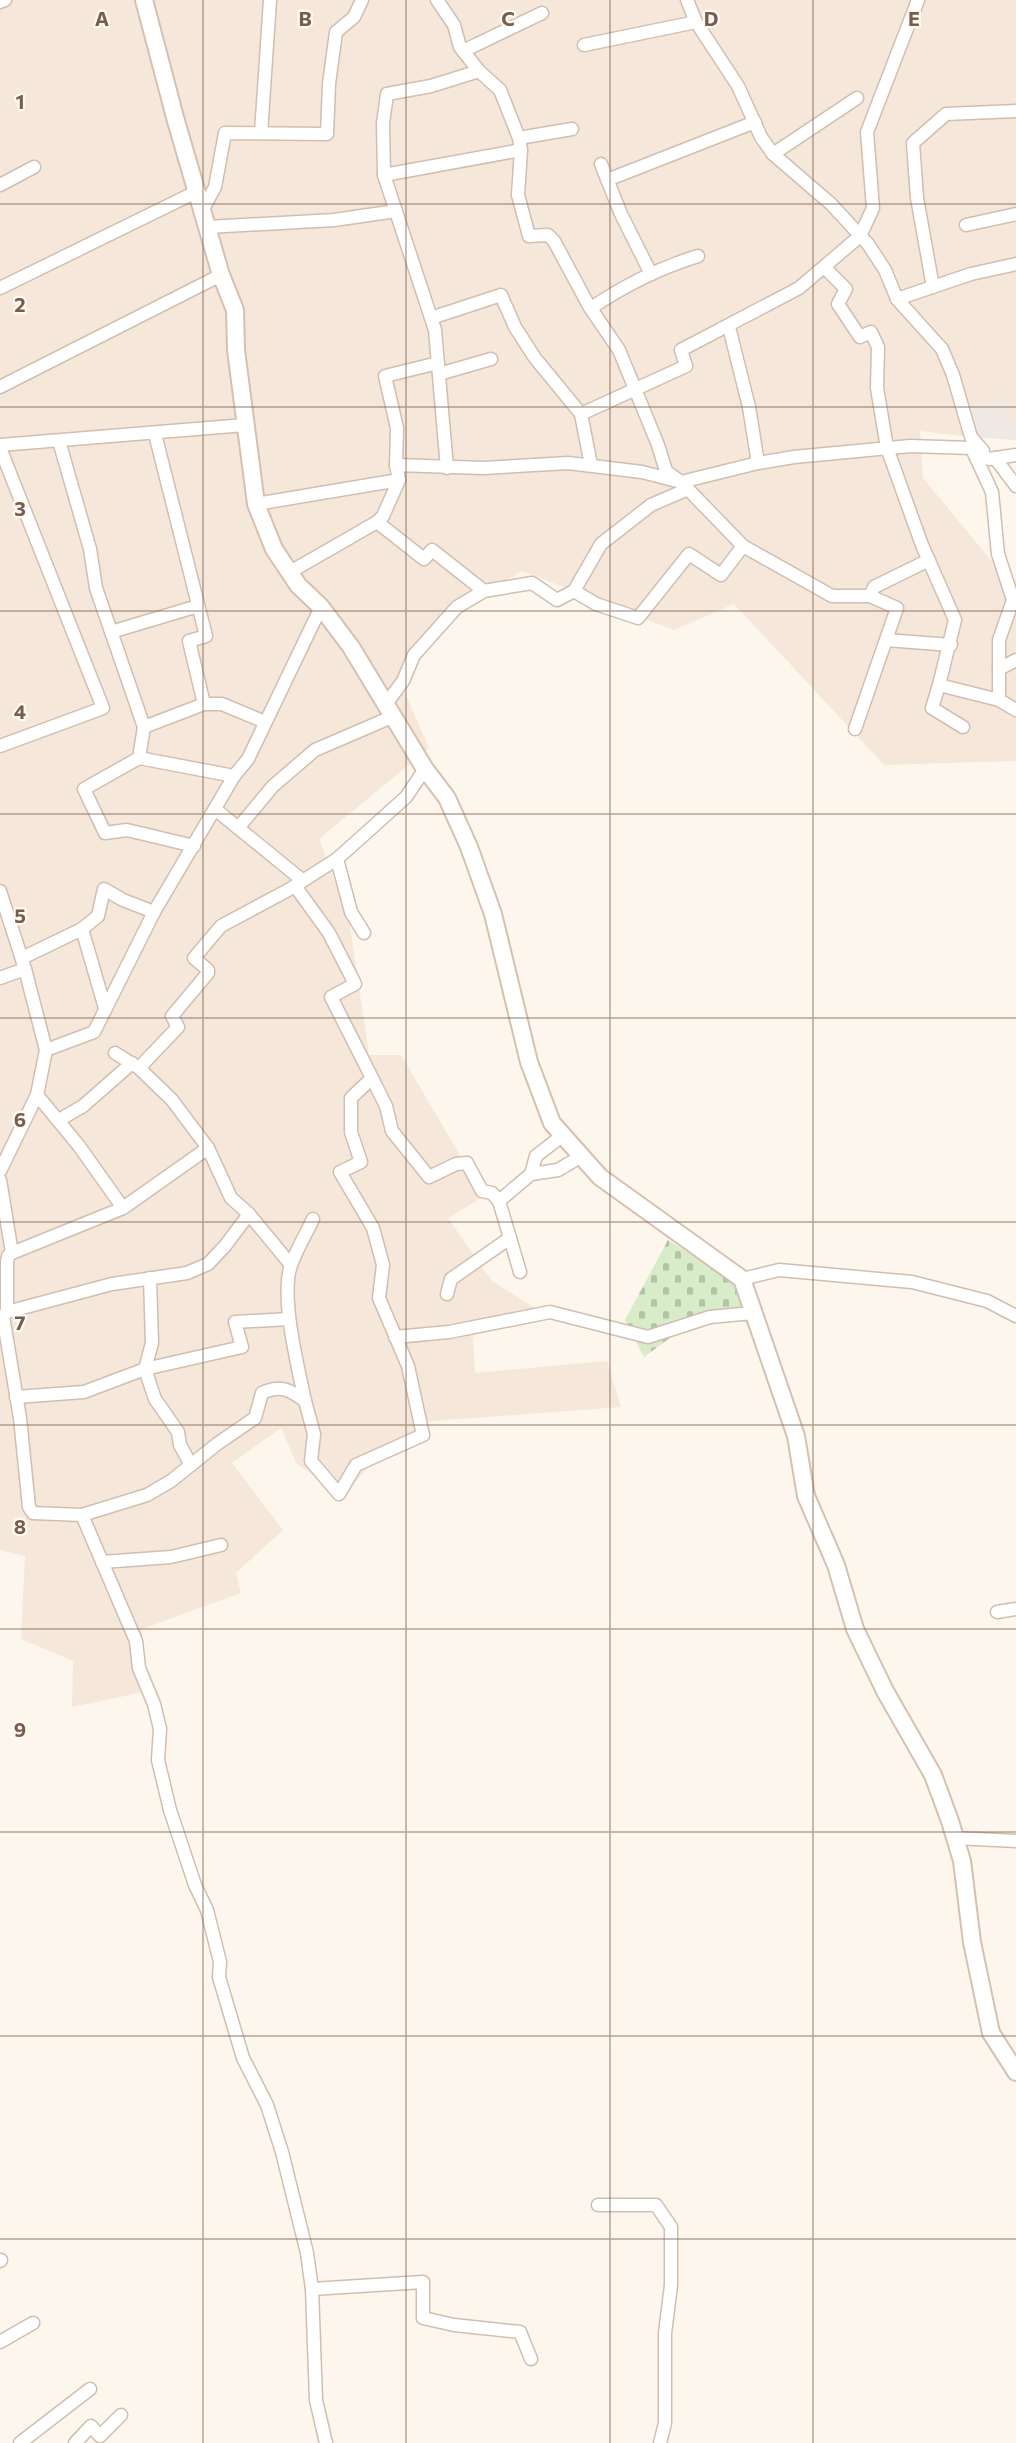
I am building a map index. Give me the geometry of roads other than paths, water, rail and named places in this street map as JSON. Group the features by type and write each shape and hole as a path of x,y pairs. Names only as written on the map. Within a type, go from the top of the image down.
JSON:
{"street":[{"path":"0,2 5,0"},
{"path":"144,0 176,121 221,275 235,310 236,350 256,504 274,549 298,585 321,607 351,647 425,769 447,798 469,847 493,914 529,1062 552,1123 600,1177 742,1279 796,1436 806,1496 836,1565 855,1629 885,1691 933,1775 955,1838 962,1862 972,1942 991,2033 1016,2072"},
{"path":"261,133 270,0"},
{"path":"203,209 215,187 225,133 327,134 329,84 336,32 354,17 362,0"},
{"path":"437,0 454,25 463,51 479,71 500,90 520,144 518,195 529,236 548,235 554,242 591,308 619,350 666,471 685,485 743,546 832,596 870,596 897,608 855,729"},
{"path":"687,0 696,22 738,86 761,137 773,154 831,204 860,236 885,270 897,299 942,349 953,375 971,436 1016,486"},
{"path":"581,414 686,366 681,350 729,327 799,288 860,236 873,208 867,132 918,0"},
{"path":"463,51 542,13"},
{"path":"584,45 696,22"},
{"path":"447,468 435,330 384,175 383,123 387,94 432,86 479,71"},
{"path":"773,154 857,98"},
{"path":"933,287 916,198 913,144 946,114 1016,111"},
{"path":"607,180 755,122"},
{"path":"384,175 520,144 572,129"},
{"path":"601,164 621,214 651,274"},
{"path":"0,185 34,167"},
{"path":"0,288 198,191"},
{"path":"208,227 334,220 396,211"},
{"path":"966,225 1016,214"},
{"path":"591,308 623,287 698,256"},
{"path":"897,299 971,274 1016,264"},
{"path":"824,267 846,290 838,304 860,337 871,332 878,347 877,388 887,448 928,560 955,620 951,645 932,708 963,727"},
{"path":"0,387 221,275"},
{"path":"431,318 501,295 515,327 535,358 581,414 591,465"},
{"path":"729,327 749,407 758,463"},
{"path":"290,572 377,522 383,516 399,480 396,465 397,428 385,376 490,359"},
{"path":"0,746 103,708 0,447 245,425"},
{"path":"155,434 206,636 189,641 204,704"},
{"path":"59,441 90,549 96,588 144,727 139,758"},
{"path":"238,828 273,786 315,750 390,710 414,655 457,607 484,591 532,583 557,600 574,591 601,544 651,505 685,485 758,463 794,457 887,448 910,446 971,448 992,459 1016,454"},
{"path":"971,448 992,492 998,554 1013,600 999,640 999,700"},
{"path":"396,465 483,468 568,463 642,472 685,485"},
{"path":"256,504 399,480"},
{"path":"377,522 424,559 432,550 484,591"},
{"path":"574,591 596,604 638,618 689,554 721,575 743,546"},
{"path":"870,596 874,587 928,560"},
{"path":"111,632 198,606"},
{"path":"46,1050 94,1032 154,912 234,776 248,759 321,607"},
{"path":"886,640 951,645"},
{"path":"999,669 1016,660"},
{"path":"939,685 999,700 1016,710"},
{"path":"144,727 204,704 222,704 265,722"},
{"path":"194,846 127,831 105,833 84,789 139,758 234,776"},
{"path":"59,1120 83,1106 136,1065 178,1027 171,1016 208,973 194,958 218,929 337,859 406,797 425,769"},
{"path":"215,809 298,883 329,933 355,984 330,997 386,1106 392,1131 429,1177 456,1164 467,1163 482,1191 492,1193 499,1201 520,1272"},
{"path":"337,859 351,912 364,933"},
{"path":"0,978 82,929 98,916 105,889 123,900 154,912"},
{"path":"0,891 24,963 46,1050 38,1095 0,1171"},
{"path":"82,929 105,1008"},
{"path":"115,1053 136,1065 172,1100 208,1148 231,1198 249,1214 291,1265"},
{"path":"313,1219 291,1265 288,1277 289,1319 314,1434 311,1461 339,1494 356,1464 423,1435 408,1366 379,1298 383,1265 373,1228 340,1172 361,1162 351,1132 351,1098 372,1078"},
{"path":"38,1095 123,1208"},
{"path":"531,1174 536,1156 562,1136"},
{"path":"7,1312 8,1256 123,1208 208,1148"},
{"path":"499,1201 531,1174 558,1170 580,1157"},
{"path":"0,1180 12,1253"},
{"path":"249,1214 208,1264 188,1273 112,1284 7,1312 3,1316 16,1397 29,1507 33,1513 82,1515 147,1495 171,1481 255,1418 262,1393 271,1389 286,1388 305,1401"},
{"path":"447,1294 451,1279 510,1238"},
{"path":"742,1279 778,1270 912,1282 987,1301 1016,1316"},
{"path":"150,1278 152,1343 145,1369 155,1399 178,1432 180,1445 191,1465"},
{"path":"395,1337 449,1332 550,1312 648,1337 710,1317 753,1313"},
{"path":"16,1397 84,1392 145,1369 242,1347 235,1323 289,1319"},
{"path":"82,1515 136,1641 139,1668 154,1704 160,1729 158,1760 170,1810 195,1885 207,1910 220,1962 219,1977 243,2058 267,2105 282,2152 307,2253 312,2289 316,2400 326,2443"},
{"path":"102,1562 171,1557 220,1545"},
{"path":"997,1612 1016,1609"},
{"path":"955,1838 1016,1841"},
{"path":"598,2205 656,2205 671,2227 671,2285 665,2333 665,2423 660,2443"},
{"path":"312,2289 423,2282 423,2318 454,2325 520,2332 531,2359"},
{"path":"0,2342 33,2323"},
{"path":"20,2443 90,2389"},
{"path":"75,2443 91,2427 100,2436 121,2415"}]}
